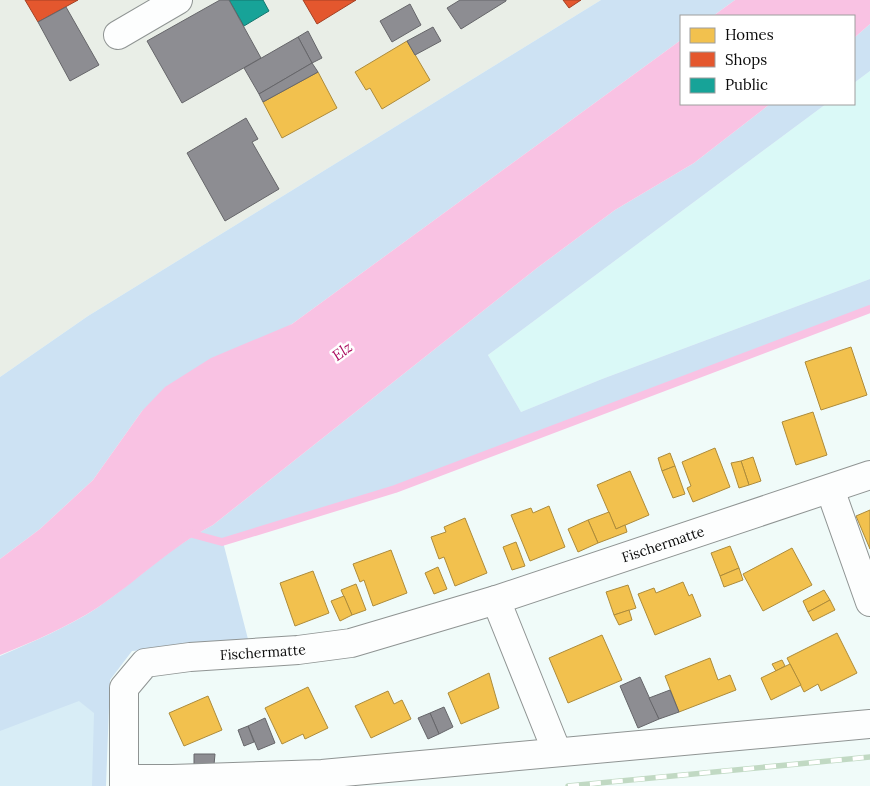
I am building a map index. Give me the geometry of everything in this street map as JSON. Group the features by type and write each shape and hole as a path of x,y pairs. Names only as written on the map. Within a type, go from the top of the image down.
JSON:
{"street":[{"path":"118,35 178,0"},
{"name":"Fischermatte","path":"870,475 496,600 351,643 298,650 145,662 124,688 124,782 322,774 870,724"},
{"path":"830,489 870,602"},
{"path":"496,600 557,752"}],"shaded area":[{"path":"0,0 601,0 88,316 0,377"},
{"path":"601,0 735,0 714,15 680,15 680,41 292,324 142,411 93,480 40,529 0,559 0,377 88,316"},
{"path":"870,24 870,71 855,82 855,37"},
{"path":"870,71 870,279 602,379 521,412 488,355 825,105 855,105 855,82"},
{"path":"769,105 825,105 488,355 521,412 602,379 870,279 870,309 395,489 223,542 249,643 132,651 110,680 106,786 0,786 0,656 50,634 97,608 182,543 213,525 537,268 615,210 694,163"},
{"path":"79,701 94,713 92,786 0,786 0,731"}],"water":[{"path":"735,0 870,0 870,24 855,37 855,15 714,15"},
{"name":"Elz","path":"680,41 680,105 769,105 694,163 615,210 537,268 213,525 168,554 111,598 62,628 0,655 0,559 40,529 93,480 142,411 165,387 211,358 292,324"}],"building: Homes":[{"path":"407,41 430,80 382,109 370,88 366,90 355,72"},
{"path":"318,72 337,108 282,138 263,102"},
{"path":"851,347 867,395 821,410 805,362"},
{"path":"813,412 827,455 796,465 782,422"},
{"path":"715,448 730,487 693,502 687,488 691,486 682,462"},
{"path":"670,453 675,466 662,471 658,458"},
{"path":"753,457 761,481 749,485 741,461"},
{"path":"741,461 749,485 739,488 731,463"},
{"path":"675,466 685,494 673,498 662,471"},
{"path":"630,471 649,515 616,529 597,485"},
{"path":"549,506 565,547 530,561 511,515 531,508 533,513"},
{"path":"870,510 870,549 856,516"},
{"path":"609,512 616,529 625,525 627,532 598,543 588,520"},
{"path":"465,518 487,573 455,586 444,557 439,559 431,537 446,532 444,527"},
{"path":"588,520 598,543 578,552 568,529"},
{"path":"516,542 525,566 512,570 503,547"},
{"path":"730,546 739,568 720,576 711,553"},
{"path":"792,548 812,585 763,611 743,574"},
{"path":"391,550 407,593 373,606 364,580 360,582 353,564"},
{"path":"438,567 447,589 434,594 425,573"},
{"path":"739,568 743,580 724,587 720,576"},
{"path":"313,571 329,613 295,626 280,583"},
{"path":"683,582 689,596 692,594 701,616 655,635 638,594 654,588 656,593"},
{"path":"356,584 366,610 352,615 341,590"},
{"path":"628,585 636,608 614,615 606,592"},
{"path":"824,590 830,600 808,612 803,601"},
{"path":"344,596 352,615 340,621 331,601"},
{"path":"830,600 835,610 813,621 808,612"},
{"path":"629,610 632,620 619,625 614,615"},
{"path":"837,633 857,673 821,691 818,684 804,692 787,658"},
{"path":"602,635 622,680 568,703 549,658"},
{"path":"710,658 718,680 730,675 736,690 679,712 665,676"},
{"path":"782,660 785,666 776,671 772,664"},
{"path":"790,664 801,685 771,700 761,678"},
{"path":"489,673 499,708 461,724 448,693"},
{"path":"308,687 328,728 305,739 303,734 282,744 265,708"},
{"path":"388,691 394,704 402,700 411,719 371,738 355,706"},
{"path":"208,696 222,730 184,746 169,713"}],"building: Shops":[{"path":"25,0 78,0 38,22"},
{"path":"303,0 356,0 317,24"},
{"path":"563,0 581,0 569,8"}],"building: Public":[{"path":"229,0 263,0 269,11 244,26"}],"building: Industry":[{"path":"220,0 229,0 261,58 182,103 147,41"},
{"path":"460,0 506,1 461,29 447,8"},
{"path":"410,4 421,25 392,42 380,21"},
{"path":"66,7 99,65 70,81 38,22"},
{"path":"433,27 441,41 415,55 407,41"},
{"path":"308,31 322,58 312,63 298,37"},
{"path":"298,37 312,63 259,94 244,68"},
{"path":"312,63 318,72 263,102 259,94"},
{"path":"246,118 258,139 252,142 279,189 225,221 187,153"},
{"path":"640,677 659,719 638,728 620,686"},
{"path":"670,690 679,712 659,719 649,698"},
{"path":"444,707 453,727 439,734 430,713"},
{"path":"430,713 439,734 428,739 418,718"},
{"path":"265,718 275,743 258,750 248,726"},
{"path":"248,726 254,742 244,746 238,730"},
{"path":"194,754 215,754 214,765 194,765"}],"waterway":[{"path":"185,532 222,542 395,489 870,309"}],"railway":[{"path":"568,786 870,757"}]}
